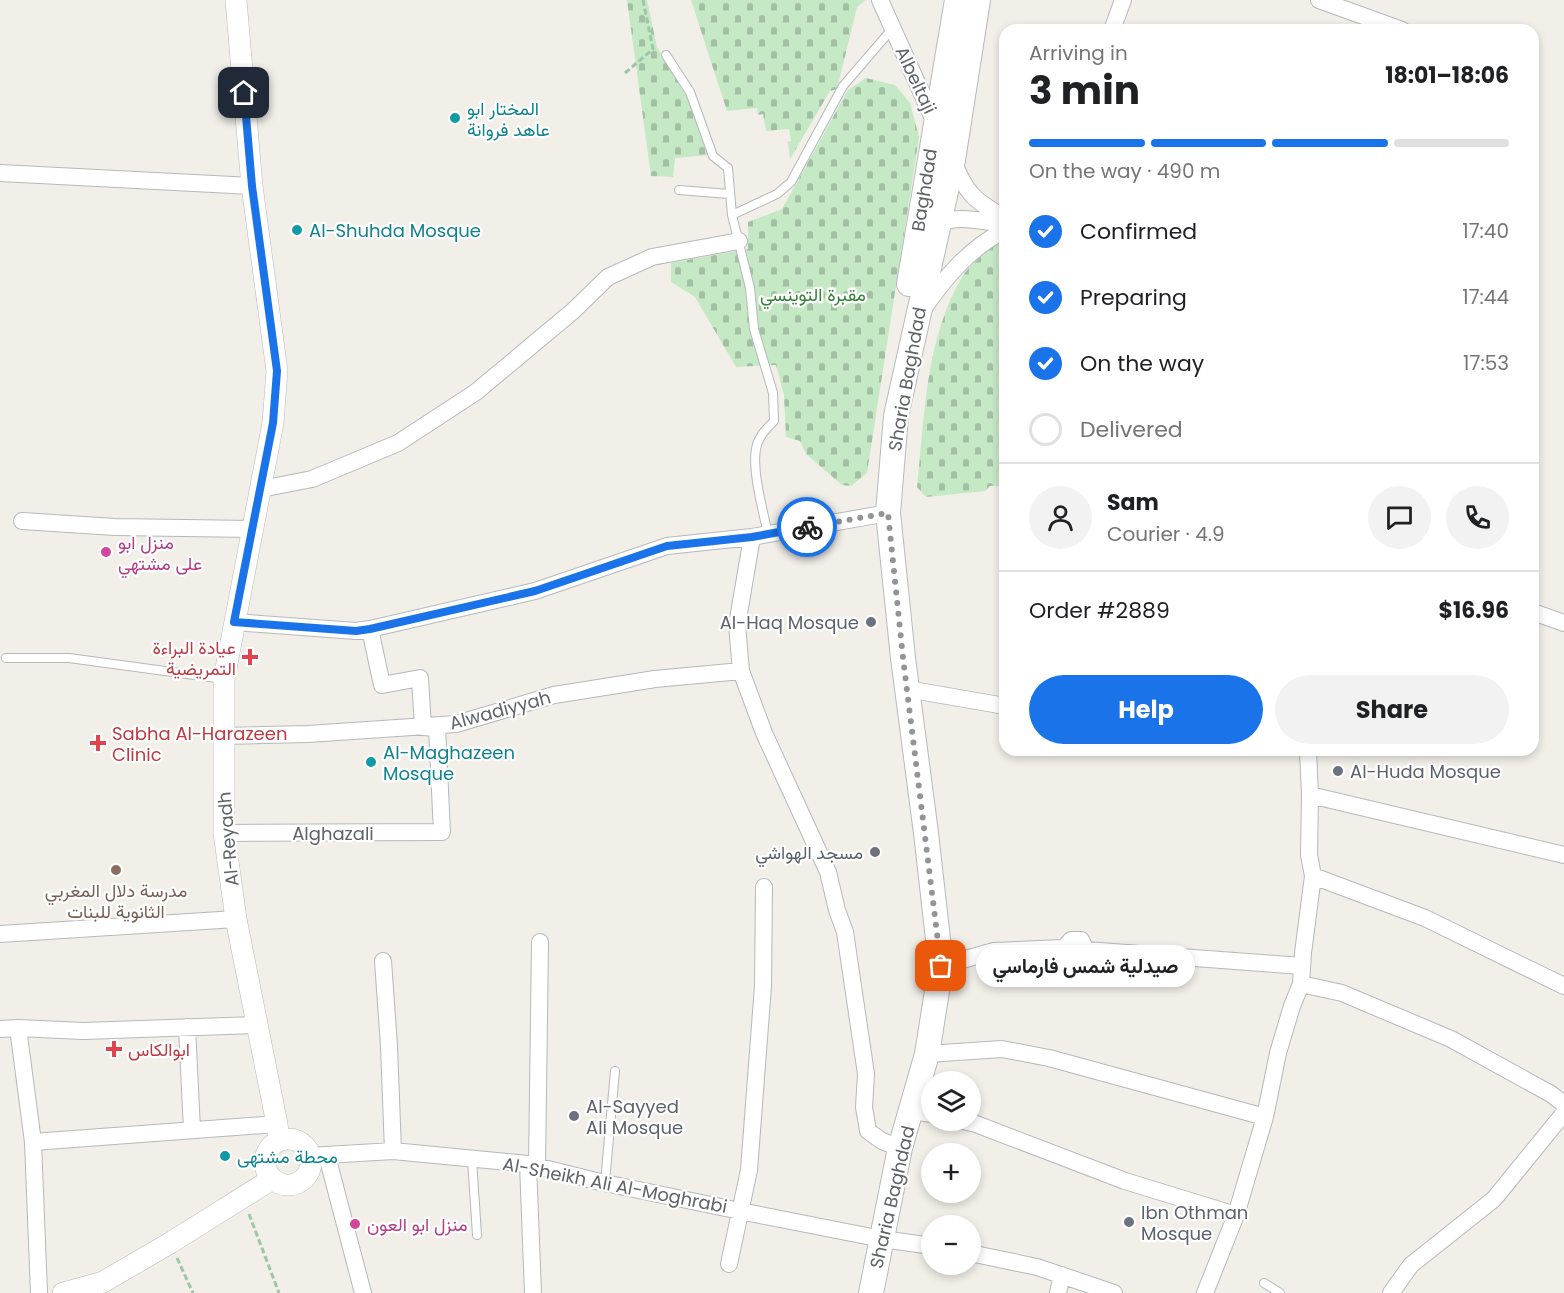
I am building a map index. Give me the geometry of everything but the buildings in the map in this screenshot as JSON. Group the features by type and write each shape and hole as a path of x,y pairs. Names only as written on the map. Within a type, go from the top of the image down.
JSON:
{"main road":[{"name":"Baghdad","path":"903,382 903,318 957,0"},
{"name":"Sharia Baghdad","path":"926,1071 941,966 888,513 896,416 953,160 978,0"},
{"name":"Sharia Baghdad","path":"871,1293 900,1148 921,1115"}],"street":[{"name":"Al-Reyadh","path":"236,0 252,186 277,371 273,423 224,679 224,833 236,919 278,1133"},
{"name":"Albeltaji","path":"880,0 967,191 981,204 999,214"},
{"path":"1114,24 1123,0"},
{"path":"1319,0 1385,24"},
{"path":"0,173 252,186"},
{"path":"937,225 948,219 961,218 999,223"},
{"path":"916,318 939,286 963,260 976,248 999,234"},
{"path":"261,489 312,479 398,443 485,384 573,311 608,277 652,257 739,241"},
{"path":"234,622 356,631 370,629 535,591 667,546 760,535 888,513"},
{"path":"22,521 116,527 253,529"},
{"path":"760,535 737,625 741,671 764,733 828,872 845,932 866,1074 864,1107 868,1131 882,1141 900,1148"},
{"path":"1539,614 1564,623"},
{"path":"370,629 382,685 420,678 423,727"},
{"name":"Alwadiyyah","path":"223,736 308,734 456,724 554,695 655,679 741,671"},
{"path":"907,689 999,705"},
{"name":"Alghazali","path":"224,833 442,832 437,728 423,727"},
{"path":"1205,1293 1236,1215 1265,1117 1278,1053 1301,984 1313,876 1309,855 1308,756"},
{"path":"1310,795 1564,855"},
{"path":"1313,876 1425,918 1564,986"},
{"path":"729,1264 748,1170 763,986 764,887"},
{"path":"0,934 236,919"},
{"path":"941,966 994,951 1064,948 1071,940 1076,939 1081,940 1086,950 1302,966"},
{"path":"533,1293 532,1165 540,942"},
{"path":"383,961 393,1151"},
{"path":"1301,984 1342,993 1451,1039 1551,1094 1564,1104"},
{"path":"0,1029 83,1031 258,1025"},
{"path":"187,1027 192,1130"},
{"path":"18,1028 33,1142 39,1293"},
{"path":"927,1054 1002,1049 1049,1058 1265,1117"},
{"path":"1391,1293 1412,1265 1494,1199 1564,1113"},
{"path":"981,1126 1125,1181 1236,1215"},
{"path":"33,1142 192,1130 278,1133 286,1139 301,1144 318,1156 363,1293"},
{"path":"278,1133 265,1158 268,1173 272,1179 286,1185 300,1182 318,1156"},
{"name":"Al-Sheikh Ali Al-Moghrabi","path":"318,1156 393,1151 532,1165 740,1210 882,1239 921,1244"},
{"path":"63,1293 103,1282 272,1179"},
{"path":"981,1255 1036,1267 1114,1293"},
{"path":"1058,1293 1062,1275"}],"lane":[{"path":"732,214 777,194 791,182 843,86 892,29"},
{"path":"666,56 690,92 713,156 728,168 732,214 750,288 754,328 773,393 774,421 764,430 756,449 760,535"},
{"path":"679,190 729,194"},
{"path":"6,658 69,658 224,679"},
{"path":"605,1182 615,1071"},
{"path":"472,1159 477,1235"},
{"path":"1264,1283 1280,1293"}],"path":[{"path":"624,73 653,49 643,0"},
{"path":"243,1198 279,1293"},
{"path":"170,1243 193,1293"}],"green space":[{"path":"627,0 647,0 657,47 687,97 709,155 675,158 673,177 651,176"},
{"path":"691,0 866,0 857,7 837,89 830,91 790,159 789,129 766,131 763,114 758,115 757,108 727,111"},
{"name":"مقبرة التوينسي","path":"866,78 895,85 910,103 919,137 867,473 851,486 842,485 806,454 800,441 786,437 784,395 776,365 736,367 695,297 671,282 671,263 748,249 748,222 782,209 848,90"},
{"path":"999,243 999,486 990,486 985,491 926,497 917,487 925,405 934,350 951,298 964,274"}],"way so far":[{"path":"807,527 888,513 903,658 941,966"}],"place":[{"name":"المختار ابو عاهد فروانة","path":"455,118"},
{"name":"Al-Shuhda Mosque","path":"297,230"},
{"name":"منزل ابو على مشتهي","path":"106,552"},
{"name":"Al-Haq Mosque","path":"871,622"},
{"name":"عيادة البراءة التمريضية","path":"250,657"},
{"name":"Sabha Al-Harazeen Clinic","path":"98,743"},
{"name":"Al-Maghazeen Mosque","path":"371,762"},
{"name":"Al-Huda Mosque","path":"1338,771"},
{"name":"مسجد الهواشي","path":"875,852"},
{"name":"مدرسة دلال المغربي الثانوية للبنات","path":"116,870"},
{"name":"صيدلية شمس فارماسي","path":"941,966"},
{"name":"ابوالكاس","path":"114,1049"},
{"name":"Al-Sayyed Ali Mosque","path":"574,1116"},
{"name":"محطة مشتهى","path":"225,1156"},
{"name":"Ibn Othman Mosque","path":"1129,1222"},
{"name":"منزل ابو العون","path":"355,1224"}],"route":[{"path":"244,93 252,186 277,371 273,423 234,622 356,631 370,629 535,591 667,546 752,537 807,527"}]}
